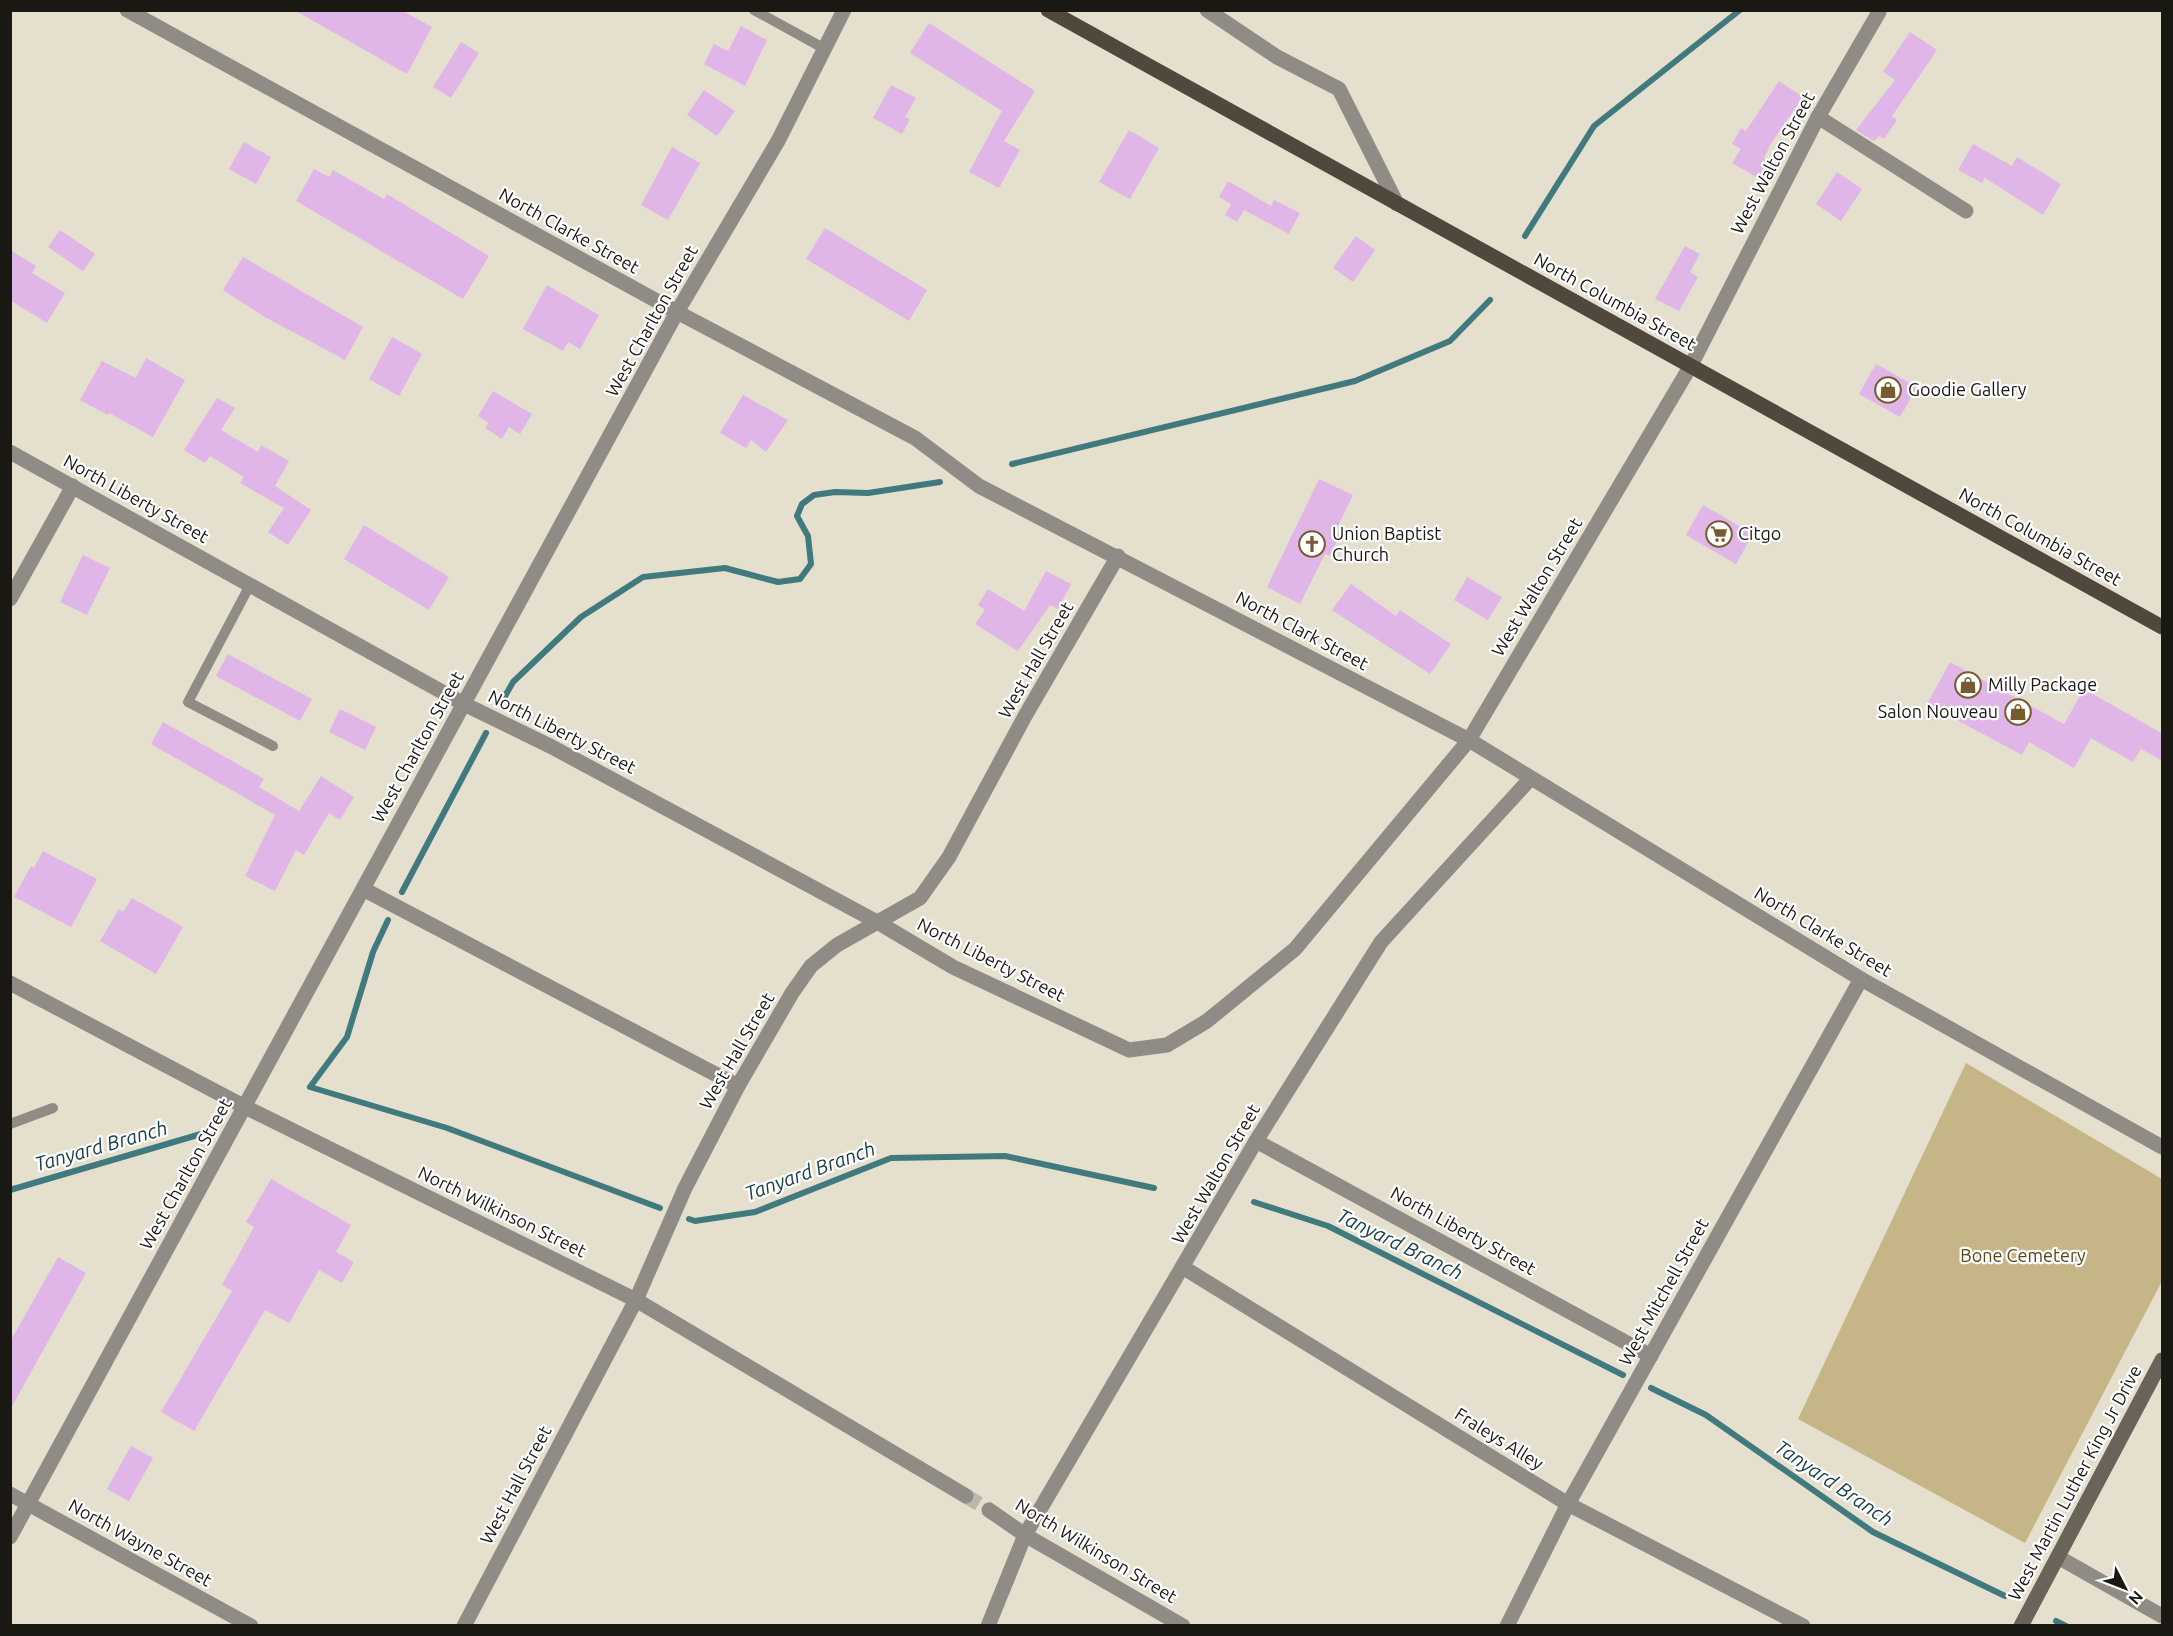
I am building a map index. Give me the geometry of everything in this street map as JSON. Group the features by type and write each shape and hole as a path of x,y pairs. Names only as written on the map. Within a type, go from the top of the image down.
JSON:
{"main road":[{"name":"North Columbia Street","path":"1048,10 2163,627"},
{"name":"West Martin Luther King Jr Drive","path":"2021,1626 2163,1360"}],"street":[{"name":"North Clarke Street","path":"127,10 677,312 915,438 980,486 1118,556"},
{"name":"West Charlton Street","path":"10,1537 677,312 778,141 844,10"},
{"path":"1207,10 1277,57 1339,89 1397,204"},
{"name":"West Walton Street","path":"1100,1037 1129,1050 1167,1045 1207,1021 1295,949 1469,740 1690,367 1818,117 1879,12"},
{"path":"1818,117 1965,211"},
{"name":"North Liberty Street","path":"10,452 464,704 552,747 879,923 953,967 1100,1037"},
{"path":"10,599 73,486"},
{"name":"North Clark Street","path":"1118,556 1469,740"},
{"name":"West Hall Street","path":"464,1626 636,1300 685,1188 738,1086 811,966 837,945 920,898 949,857 1025,716 1118,556"},
{"name":"North Clarke Street","path":"1469,740 1861,979 2163,1148"},
{"name":"West Walton Street","path":"988,1626 1025,1535 1184,1268 1256,1141 1381,942 1531,778"},
{"path":"363,890 738,1086"},
{"name":"West Mitchell Street","path":"1507,1626 1568,1504 1861,979"},
{"name":"North Wilkinson Street","path":"10,983 245,1107 636,1300 966,1496"},
{"name":"North Liberty Street","path":"1256,1141 1651,1356"},
{"name":"Fraleys Alley","path":"1184,1268 1568,1504 1803,1626"},
{"name":"North Wayne Street","path":"10,1494 250,1626"},
{"name":"North Wilkinson Street","path":"989,1510 1025,1535 1183,1626"},
{"path":"2058,1557 2163,1616"}],"lane":[{"path":"754,10 825,49"},
{"path":"249,585 188,702 273,746"},
{"path":"10,1124 53,1108"}],"green space":[{"name":"Bone Cemetery","path":"1966,1063 2162,1179 2162,1281 2025,1543 1798,1419"}],"building":[{"path":"294,10 401,10 432,27 407,74"},
{"path":"929,23 1035,91 1004,141 1020,150 999,188 969,172 1002,111 910,53"},
{"path":"741,26 767,40 745,86 704,64 714,44 728,51"},
{"path":"1910,32 1937,50 1892,116 1897,120 1884,139 1879,136 1874,141 1856,130 1895,80 1883,72"},
{"path":"461,42 479,53 451,98 433,87"},
{"path":"1779,81 1803,97 1770,145 1764,158 1769,161 1758,178 1732,163 1741,149 1732,144 1741,128 1746,131"},
{"path":"891,85 916,98 905,117 910,119 902,134 873,118"},
{"path":"704,90 735,111 717,136 687,115"},
{"path":"1129,130 1159,148 1130,199 1099,182"},
{"path":"244,142 271,157 256,184 229,169"},
{"path":"1973,144 2012,166 2017,157 2061,184 2043,215 1985,178 1982,183 1958,170"},
{"path":"672,147 700,163 668,220 641,205"},
{"path":"314,169 329,177 333,170 384,199 387,194 489,256 463,299 296,201"},
{"path":"1837,172 1862,189 1841,221 1816,204"},
{"path":"1228,181 1271,206 1274,200 1300,213 1289,234 1244,210 1237,222 1225,215 1231,204 1219,197"},
{"path":"825,228 927,290 909,321 806,259"},
{"path":"60,230 95,254 83,271 48,247"},
{"path":"1356,236 1375,250 1353,282 1333,268"},
{"path":"1685,246 1700,254 1690,272 1698,277 1679,311 1655,299"},
{"path":"10,250 36,266 32,273 65,293 47,323 10,300"},
{"path":"243,257 363,327 345,360 265,317 223,290"},
{"path":"547,285 599,315 580,349 568,342 563,351 523,329"},
{"path":"392,337 422,354 399,396 369,379"},
{"path":"146,358 185,380 153,437 80,400 102,361 136,378"},
{"name":"Goodie Gallery","path":"1876,364 1917,387 1900,417 1859,394"},
{"path":"493,391 532,414 520,434 509,427 502,439 485,428 489,423 478,416"},
{"path":"743,395 788,420 766,452 751,440 746,448 720,433"},
{"path":"217,398 235,408 221,430 258,452 261,445 289,461 275,486 311,510 288,545 268,532 284,508 240,483 244,477 210,456 205,463 184,450"},
{"name":"Union Baptist Church","path":"1319,479 1353,495 1335,532 1340,534 1330,556 1325,554 1300,604 1267,587"},
{"name":"Citgo","path":"1703,505 1753,534 1736,564 1686,535"},
{"path":"364,525 449,577 429,610 344,559"},
{"path":"83,555 110,568 87,615 60,602"},
{"path":"1046,571 1071,584 1058,609 1050,605 1018,651 975,624 985,610 978,605 988,589 1024,611"},
{"path":"1467,577 1502,597 1488,620 1454,600"},
{"path":"1351,584 1396,616 1400,610 1451,644 1430,674 1332,610"},
{"path":"228,654 312,699 300,721 216,676"},
{"path":"1950,662 2064,724 2084,689 2163,734 2163,761 2141,749 2133,762 2091,738 2074,768 2029,742 2022,755 1927,704"},
{"path":"340,709 376,727 365,750 329,732"},
{"path":"163,722 264,779 259,787 299,811 321,776 354,797 340,820 329,813 304,855 296,850 275,891 245,876 275,815 151,744"},
{"path":"43,851 97,879 71,927 14,897 31,866 34,868"},
{"path":"132,898 183,927 156,974 100,941 119,909 123,912"},
{"path":"271,1179 351,1225 336,1252 354,1262 342,1283 319,1270 289,1323 265,1310 194,1431 161,1412 232,1291 222,1285 254,1227 246,1222"},
{"path":"58,1257 86,1273 10,1410 10,1342"},
{"path":"131,1446 153,1458 129,1501 107,1489"}],"waterway":[{"path":"1525,236 1594,126 1740,10"},
{"path":"1012,464 1355,381 1450,341 1490,300"},
{"path":"500,705 513,682 581,617 643,577 725,568 778,582 800,579 811,564 808,536 797,516 802,504 814,495 835,492 868,493 940,482"},
{"path":"402,892 486,733"},
{"name":"Tanyard Branch","path":"388,920 373,952 347,1037 310,1087 447,1128 660,1208"},
{"name":"Tanyard Branch","path":"10,1190 201,1134"},
{"name":"Tanyard Branch","path":"689,1219 695,1221 755,1212 891,1158 1005,1156 1154,1188"},
{"name":"Tanyard Branch","path":"1254,1202 1328,1226 1623,1375"},
{"name":"Tanyard Branch","path":"1651,1388 1706,1415 1873,1532 2005,1596"},
{"name":"Tanyard Branch","path":"2056,1621 2066,1626"}],"tunnel":[{"path":"966,1496 989,1510"}],"place":[{"name":"Goodie Gallery","path":"1888,390"},
{"name":"Citgo","path":"1719,534"},
{"name":"Union Baptist Church","path":"1312,544"},
{"name":"Milly Package","path":"1968,685"},
{"name":"Salon Nouveau","path":"2018,712"}]}
